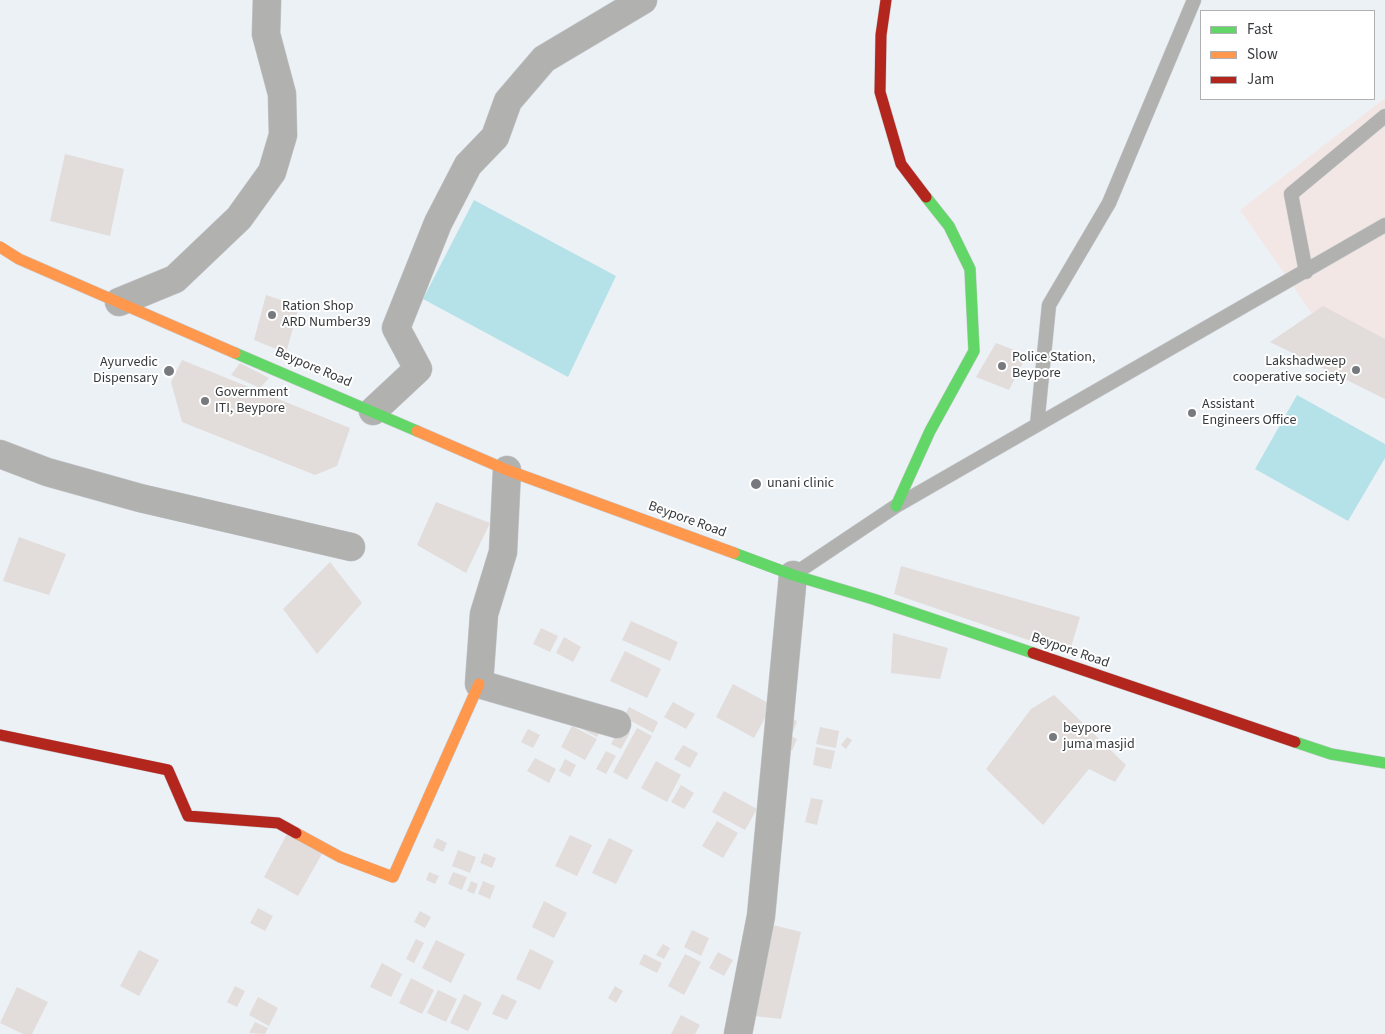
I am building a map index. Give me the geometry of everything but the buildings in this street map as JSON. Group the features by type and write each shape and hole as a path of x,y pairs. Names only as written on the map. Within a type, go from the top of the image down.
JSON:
{"main road":[{"path":"886,0 881,36 880,92 901,164 949,226 970,269 974,351 930,430 896,506"},
{"name":"Beypore Road","path":"0,247 19,259 507,470 793,574 873,599 1330,754 1385,763"},
{"path":"0,735 168,770 188,816 278,823 340,857 393,877 479,684"}],"street":[{"path":"119,302 175,279 239,218 272,172 283,135 283,127 282,94 266,34 268,0"},
{"path":"373,411 418,369 396,328 438,223 468,165 495,137 508,101 544,59 631,3"},
{"path":"0,454 46,472 140,498 351,547"},
{"path":"507,470 503,552 484,614 479,684 616,724"},
{"path":"738,1034 760,916 793,574"}],"lane":[{"path":"1037,425 1049,305 1108,203 1194,0"},
{"path":"1306,272 1291,194 1385,116"},
{"path":"793,574 896,506 1385,225"}],"shaded area":[{"path":"1385,98 1385,366 1328,337 1240,210"}],"water":[{"path":"474,200 616,276 568,377 423,299"},
{"path":"1297,395 1385,444 1385,458 1348,521 1255,469"}],"traffic: fast":[{"path":"896,506 930,431 974,351 970,269 949,226 926,197"},
{"path":"235,353 417,431"},
{"path":"734,553 793,575 873,599 1033,653"},
{"path":"1295,742 1331,754 1385,763"}],"traffic: slow":[{"path":"0,247 19,259 235,353"},
{"path":"417,431 507,470 734,553"},
{"path":"296,833 340,857 393,877 479,684"}],"traffic: jam":[{"path":"886,0 881,35 880,92 901,164 926,197"},
{"path":"1033,653 1295,742"},
{"path":"0,735 168,770 188,816 278,823 296,833"}],"place":[{"name":"Ration Shop ARD Number39","path":"272,315"},
{"name":"Police Station, Beypore","path":"1002,366"},
{"name":"Lakshadweep cooperative society","path":"1356,370"},
{"name":"Ayurvedic Dispensary","path":"169,371"},
{"name":"Government ITI, Beypore","path":"205,401"},
{"name":"Assistant Engineers Office","path":"1192,413"},
{"name":"unani clinic","path":"756,484"},
{"name":"beypore juma masjid","path":"1053,737"}]}
